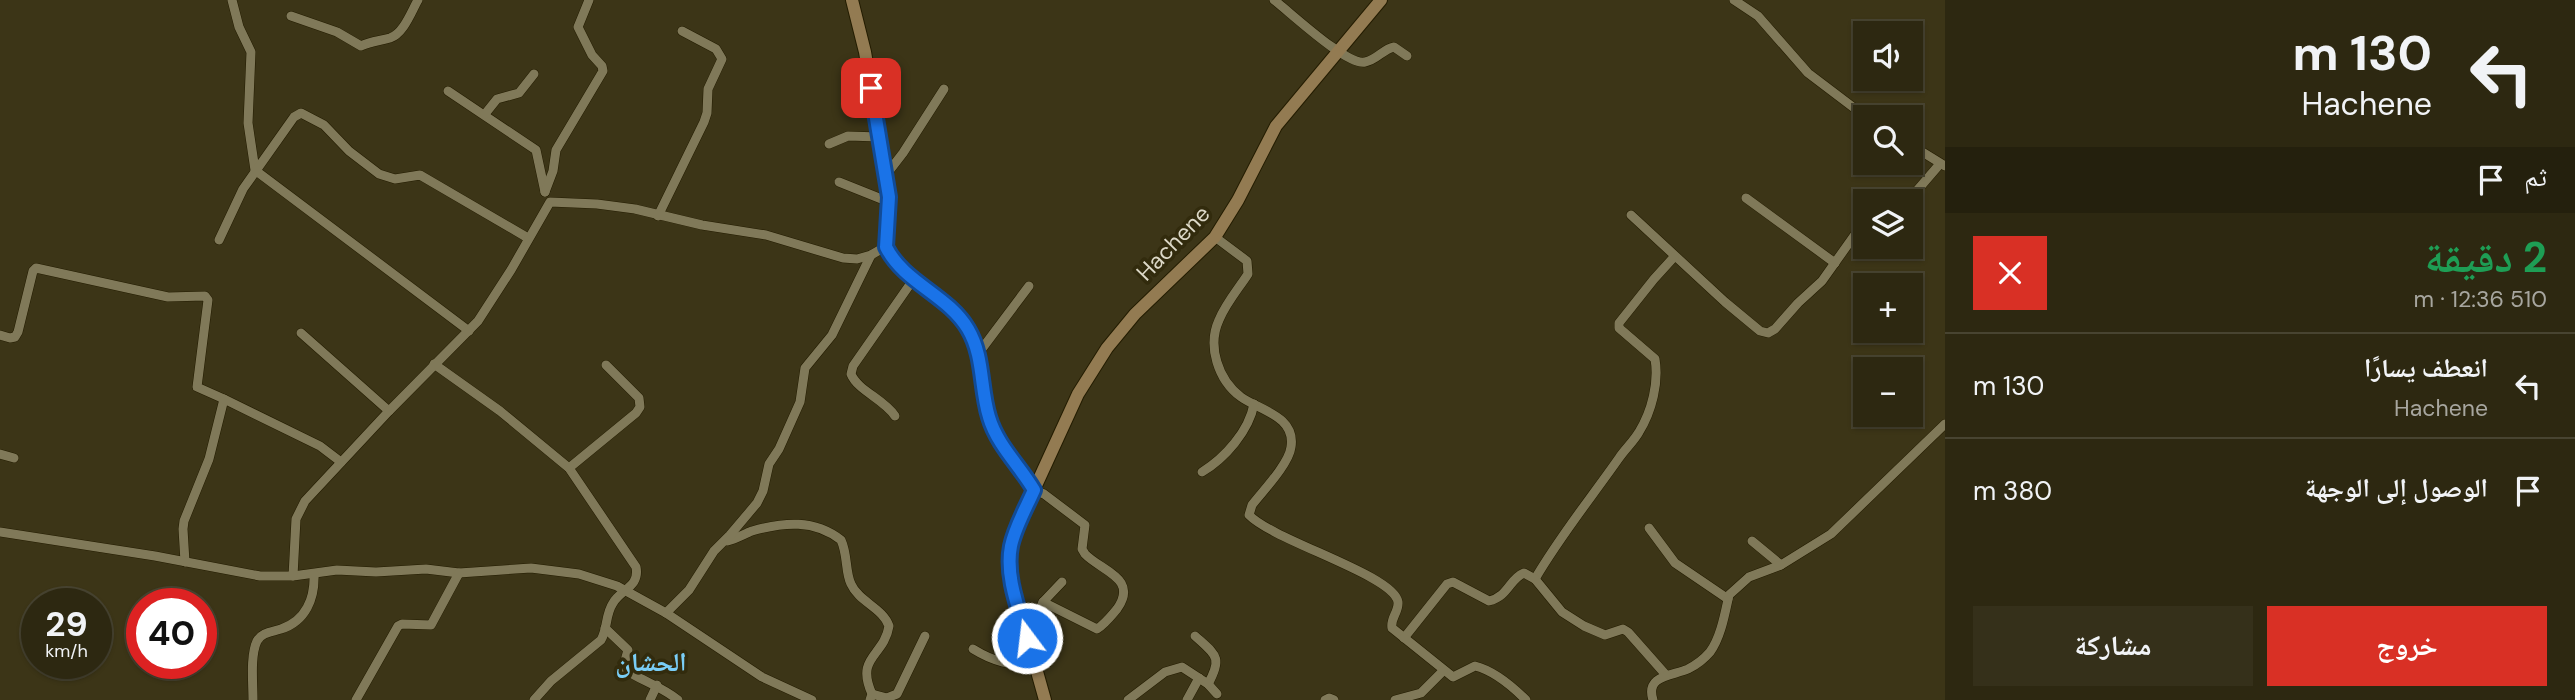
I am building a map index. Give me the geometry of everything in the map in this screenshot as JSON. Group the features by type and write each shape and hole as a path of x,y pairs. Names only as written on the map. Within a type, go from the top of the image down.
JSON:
{"street":[{"path":"232,0 239,27 251,52 248,123 256,170 469,331"},
{"path":"291,16 337,32 361,46 373,40 395,36 418,0"},
{"path":"545,191 553,171 554,155 603,69 587,48 578,27 589,0"},
{"path":"852,0 865,52 886,174 889,202 886,247 893,260 913,280 957,314 968,328 978,354 985,404 993,428 1034,490 1044,494 1085,525 1082,549 1085,554 1112,572 1124,590 1124,597 1118,608 1105,624 1097,629 1043,602"},
{"path":"1274,0 1336,51 1357,62 1365,63 1394,47 1407,56"},
{"name":"Hachene","path":"1045,700 1015,593 1010,560 1014,535 1078,394 1107,348 1142,306 1215,237 1238,200 1276,126 1381,0"},
{"path":"1734,0 1758,16 1808,73 1853,107"},
{"path":"658,216 704,122 708,89 722,59 716,49 682,31"},
{"path":"485,114 497,99 519,93 534,74"},
{"path":"886,174 903,153 944,89"},
{"path":"448,90 536,150 550,202"},
{"path":"219,240 243,189 294,117 301,113 324,125 349,151 379,174 390,179 420,175 528,238"},
{"path":"829,145 848,136 879,136"},
{"path":"1920,189 1942,166 1923,153"},
{"path":"839,182 889,202"},
{"path":"1746,198 1835,262"},
{"path":"550,202 617,206 766,235 843,258 871,255 886,247"},
{"path":"293,576 296,519 312,491 469,331 499,291 550,202"},
{"path":"1632,215 1674,257 1760,331 1768,333 1822,281 1853,237"},
{"path":"1215,237 1247,261 1249,267 1248,274 1219,320 1214,337 1214,350 1223,377 1242,398 1269,410 1280,419 1292,444 1287,457 1252,505 1249,514 1301,546 1366,573 1385,586 1398,603 1391,626 1394,632 1405,638 1443,671 1453,677 1471,668 1480,667 1497,675 1526,700"},
{"path":"666,613 689,590 714,551 730,536 761,496 769,464 779,449 800,402 805,368 832,335 871,255"},
{"path":"1535,579 1643,424 1651,405 1657,371 1655,359 1627,337 1619,328 1619,323 1674,257"},
{"path":"0,335 15,337 36,268 168,297 201,294 208,300 197,387 320,446 341,461"},
{"path":"895,415 886,404 854,380 851,374 853,366 913,280"},
{"path":"978,354 1029,286"},
{"path":"301,333 389,411"},
{"path":"434,364 500,411 569,468 636,567 637,578 611,606 601,640 551,681 534,700"},
{"path":"569,468 640,407 639,398 606,365"},
{"path":"185,562 184,521 209,459 224,399"},
{"path":"1202,472 1217,463 1243,431 1252,418 1254,404"},
{"path":"1653,700 1651,688 1666,675 1692,667 1710,652 1718,637 1728,599 1734,590 1749,577 1781,565 1831,534 1945,424"},
{"path":"0,454 14,458"},
{"path":"722,542 750,531 794,522 814,526 841,540 846,552 850,584 857,594 885,617 889,626 866,669 871,697 887,698 897,694 926,636"},
{"path":"1648,528 1683,570 1728,599"},
{"path":"0,532 232,572 293,576 337,570 376,572 417,569 459,573 554,569 597,579 626,592 666,613 762,677 811,700"},
{"path":"1752,541 1781,565"},
{"path":"356,700 398,626 431,625 459,573"},
{"path":"253,700 257,642 261,635 290,626 302,615 314,595 314,574"},
{"path":"1405,638 1450,583 1489,601 1504,594 1520,574 1535,579 1554,604 1584,626 1605,635 1623,629 1628,632 1666,675"},
{"path":"1027,638 1043,602 1062,582"},
{"path":"606,628 628,650 623,668 649,685 657,685 678,700"},
{"path":"1195,636 1215,653 1218,660 1208,684"},
{"path":"973,649 999,663 1035,663"},
{"path":"1128,700 1153,680 1182,667 1199,677 1217,694"},
{"path":"1395,700 1421,693 1443,671"},
{"path":"1187,700 1199,677"},
{"path":"650,700 657,685"},
{"path":"1325,700 1334,700"}],"district":[{"name":"الحشان","path":"651,662"}],"route":[{"path":"871,88 889,197 886,247 893,260 913,280 951,307 968,328 976,345 985,404 993,428 1034,490 1010,549 1015,593 1027,638"}]}
